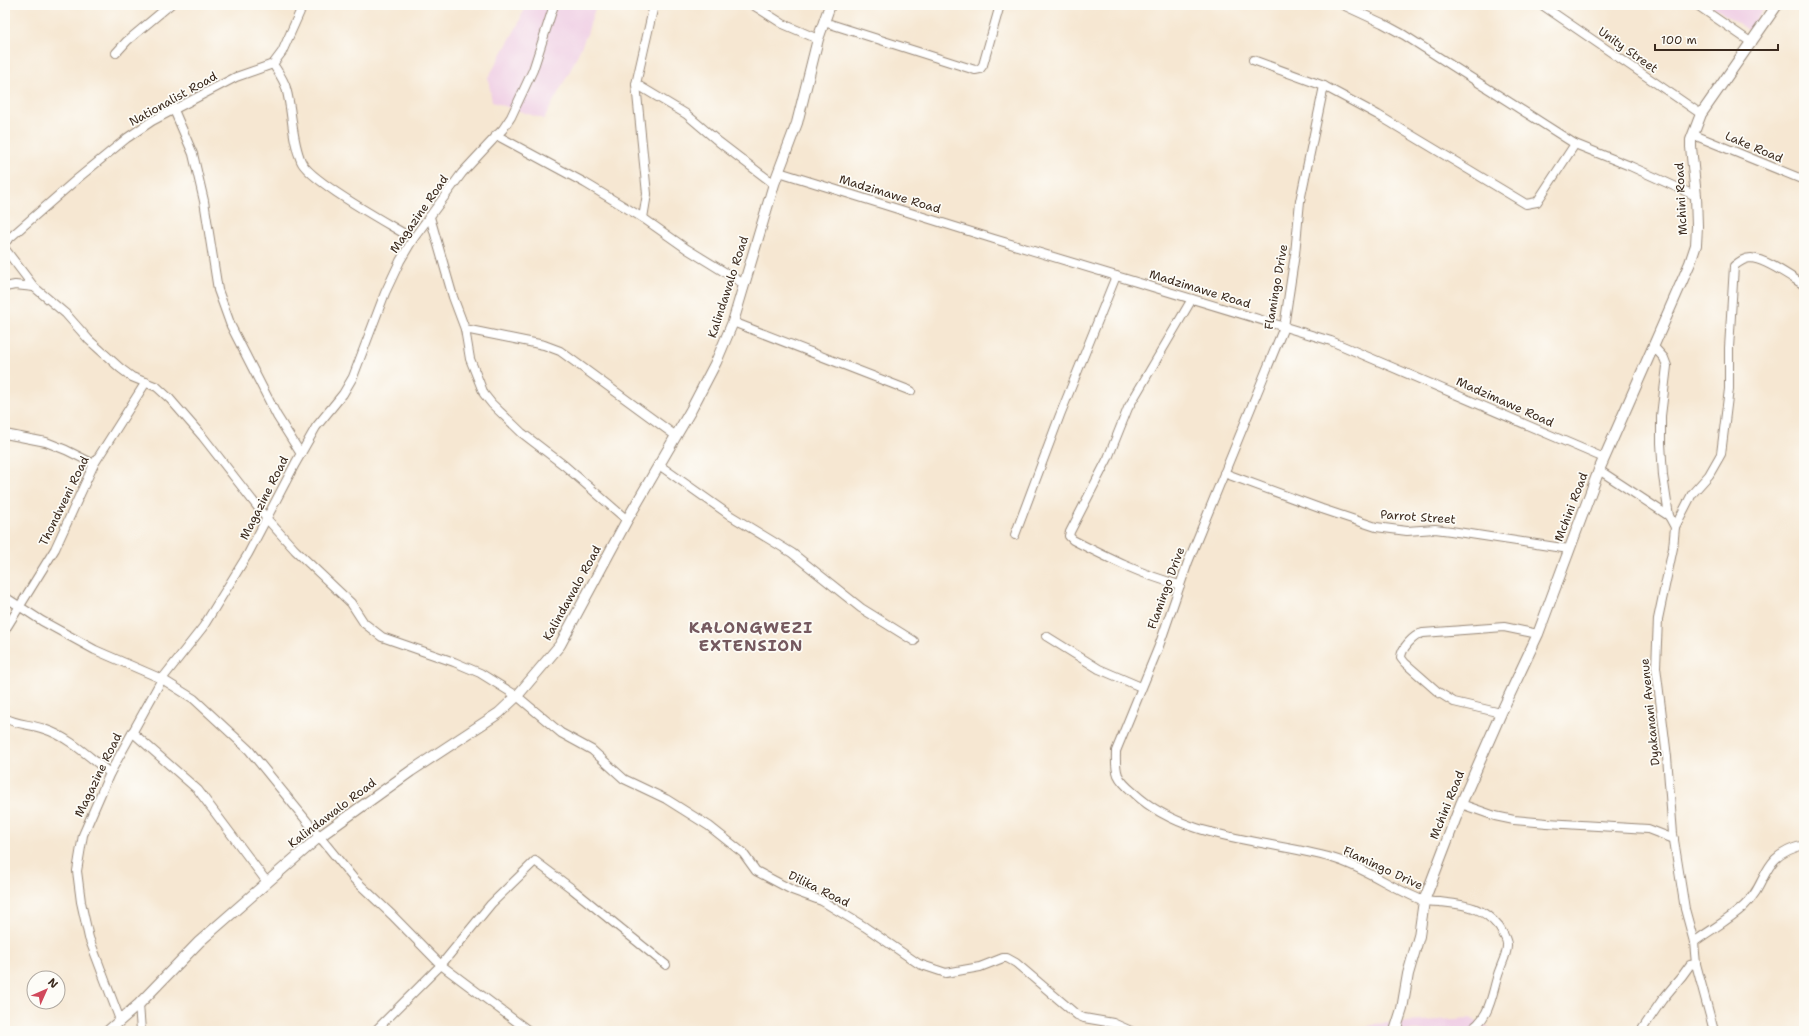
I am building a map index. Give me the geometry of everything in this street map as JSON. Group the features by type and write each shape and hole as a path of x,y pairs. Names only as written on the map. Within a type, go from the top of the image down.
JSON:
{"street":[{"path":"116,53 127,41 170,5"},
{"path":"303,5 282,52 273,64 286,87 300,160 304,167 330,188 413,239"},
{"name":"Magazine Road","path":"120,1020 89,938 81,902 77,871 83,835 110,773 162,679 203,627 248,554 316,427 342,394 353,377 385,293 400,261 413,239 462,173 503,129 511,117 533,70 554,5"},
{"path":"643,218 647,194 636,84 654,5"},
{"path":"753,5 783,24 818,39"},
{"name":"Kalindawalo Road","path":"108,1031 139,1004 199,942 319,837 411,771 499,713 517,696 560,645 627,520 676,436 716,362 732,322 774,184 797,123 818,39 830,5"},
{"path":"824,22 975,70 980,69 983,65 1000,5"},
{"path":"1342,5 1382,23 1404,35 1575,144 1630,166 1696,196"},
{"name":"Unity Street","path":"1542,5 1701,114"},
{"path":"1697,5 1752,43"},
{"name":"Mchini Road","path":"1395,1031 1402,1009 1408,974 1419,936 1424,901 1461,804 1500,713 1538,634 1599,470 1690,263 1696,245 1696,196 1691,146 1701,114 1752,43 1777,5"},
{"path":"1253,60 1324,86 1378,115 1526,204 1537,202 1575,144"},
{"name":"Nationalist Road","path":"5,242 77,179 127,138 152,121 236,78 273,64"},
{"path":"636,84 686,114 719,142 774,184"},
{"name":"Flamingo Drive","path":"1324,86 1300,201 1295,254 1284,327 1224,473 1116,751 1116,763 1118,775 1125,785 1146,803 1185,824 1234,837 1333,858 1424,901"},
{"path":"174,110 193,154 204,201 218,290 231,326 276,416 301,454"},
{"name":"Lake Road","path":"1694,134 1804,180"},
{"path":"496,136 585,184 643,218 687,249 744,284"},
{"name":"Madzimawe Road","path":"779,172 1330,341 1604,458"},
{"path":"430,217 453,298 465,328 470,359 477,380 484,394 492,404 522,433 565,466 627,520"},
{"path":"5,249 34,287 66,314 89,340 132,377 157,387 170,399 203,437 267,519 295,550 352,603 364,623 382,637 454,662 480,673 517,696"},
{"path":"1675,527 1692,494 1709,475 1721,454 1729,389 1729,348 1734,266 1740,261 1751,258 1762,261 1804,285"},
{"path":"1015,535 1063,408 1116,276"},
{"path":"5,287 15,285 34,287"},
{"path":"1180,585 1155,579 1115,562 1073,540 1069,536 1108,458 1128,408 1192,299"},
{"path":"732,322 911,391"},
{"path":"465,328 544,345 560,351 676,436"},
{"path":"1653,346 1664,358 1667,366 1661,416 1661,443 1663,476 1669,516 1675,527"},
{"name":"Thondweni Road","path":"5,630 55,549 94,464 146,382"},
{"path":"5,434 46,442 94,464"},
{"path":"659,465 731,516 792,553 861,608 914,640"},
{"path":"1599,470 1669,516"},
{"name":"Parrot Street","path":"1224,473 1376,527 1407,531 1435,529 1569,549"},
{"name":"Dyakanani Avenue","path":"1675,527 1673,548 1658,619 1656,668 1674,839 1685,909 1694,942 1696,964 1714,1031"},
{"path":"5,597 42,621 95,650 162,679 194,699 249,750 354,879 441,965 528,1031"},
{"path":"1500,713 1454,702 1438,692 1405,663 1401,658 1402,652 1416,636 1423,633 1504,627 1538,634"},
{"path":"1046,636 1099,669 1141,687"},
{"name":"Dilika Road","path":"517,696 561,733 592,750 624,779 666,799 709,826 743,853 756,871 792,890 822,901 865,927 919,964 946,973 980,967 999,959 1007,958 1077,1015 1084,1018 1113,1023 1131,1031"},
{"path":"5,718 18,724 43,728 58,735 74,745 110,773"},
{"path":"132,732 198,790 267,882"},
{"path":"1461,804 1495,816 1514,820 1568,825 1648,829 1674,839"},
{"path":"1694,942 1743,907 1753,897 1768,867 1777,857 1792,848 1804,846"},
{"path":"375,1031 441,965 491,904 535,861 571,888 666,965"},
{"path":"1424,901 1466,905 1479,910 1493,921 1500,930 1507,944 1507,950 1497,976 1486,1014 1476,1026 1468,1031"},
{"path":"1641,1031 1662,1000 1690,965 1696,964"},
{"path":"139,1004 141,1031"}],"shaded area":[{"path":"525,5 596,5 587,34 570,71 544,119 492,102 488,78 519,23"},
{"path":"1710,5 1766,5 1750,31"},
{"path":"1470,1018 1496,1031 1363,1031 1371,1024"}],"district":[{"name":"KALONGWEZI EXTENSION","path":"751,636"}]}
